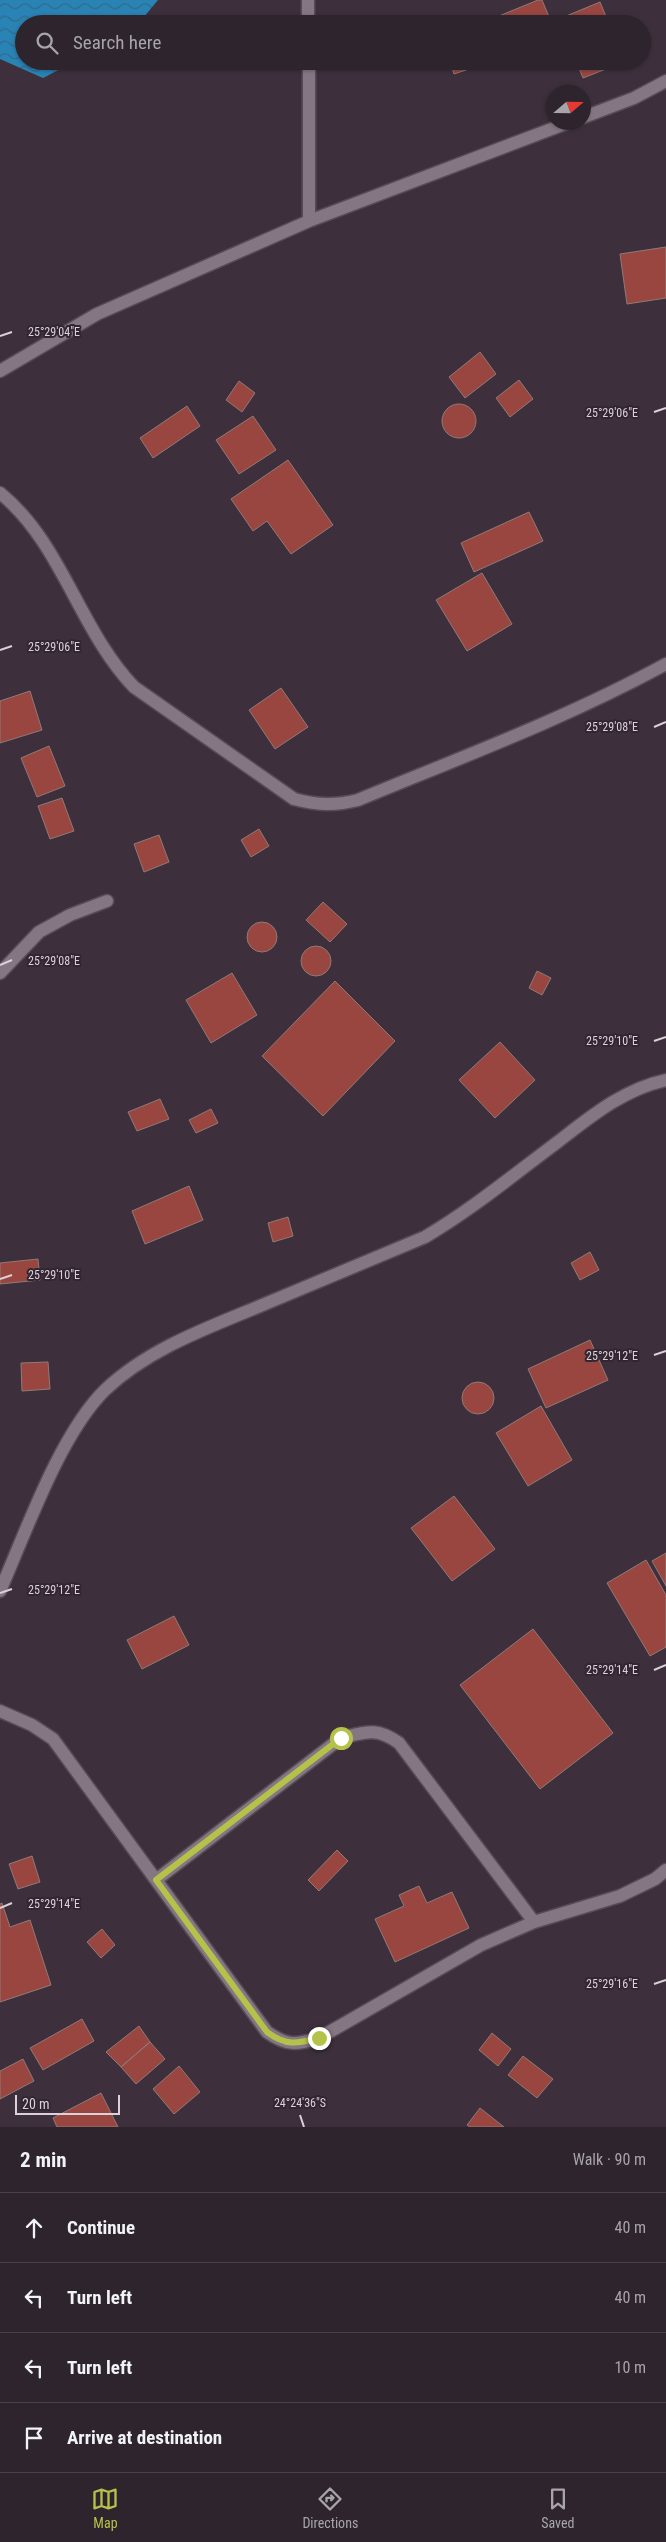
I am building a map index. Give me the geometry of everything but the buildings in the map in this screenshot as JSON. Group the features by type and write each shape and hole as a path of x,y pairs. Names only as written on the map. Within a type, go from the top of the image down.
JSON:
{"street":[{"path":"308,0 308,15"},
{"path":"309,70 309,221"},
{"path":"591,114 634,98 666,81"},
{"path":"0,371 97,314 309,221 549,130"},
{"path":"0,493 23,514 37,533 101,644 121,674 134,687 294,799 314,805 337,805 358,800 554,720 614,693 666,664"},
{"path":"0,973 39,932 70,915 107,901"},
{"path":"0,1591 60,1455 104,1391 134,1366 188,1336 425,1237 456,1219 601,1109 628,1093 666,1080"},
{"path":"0,1711 32,1724 53,1739 267,2032 281,2042 302,2043 319,2038 481,1945 534,1922 620,1896 655,1879 666,1870"},
{"path":"156,1880 341,1738 370,1731 385,1733 399,1743 534,1922"}],"water":[{"path":"0,0 158,0 146,15 15,15 15,66 0,59"},
{"path":"25,70 59,70 43,78"}],"route":[{"path":"319,2038 302,2043 281,2042 267,2032 156,1880 341,1738"}]}
